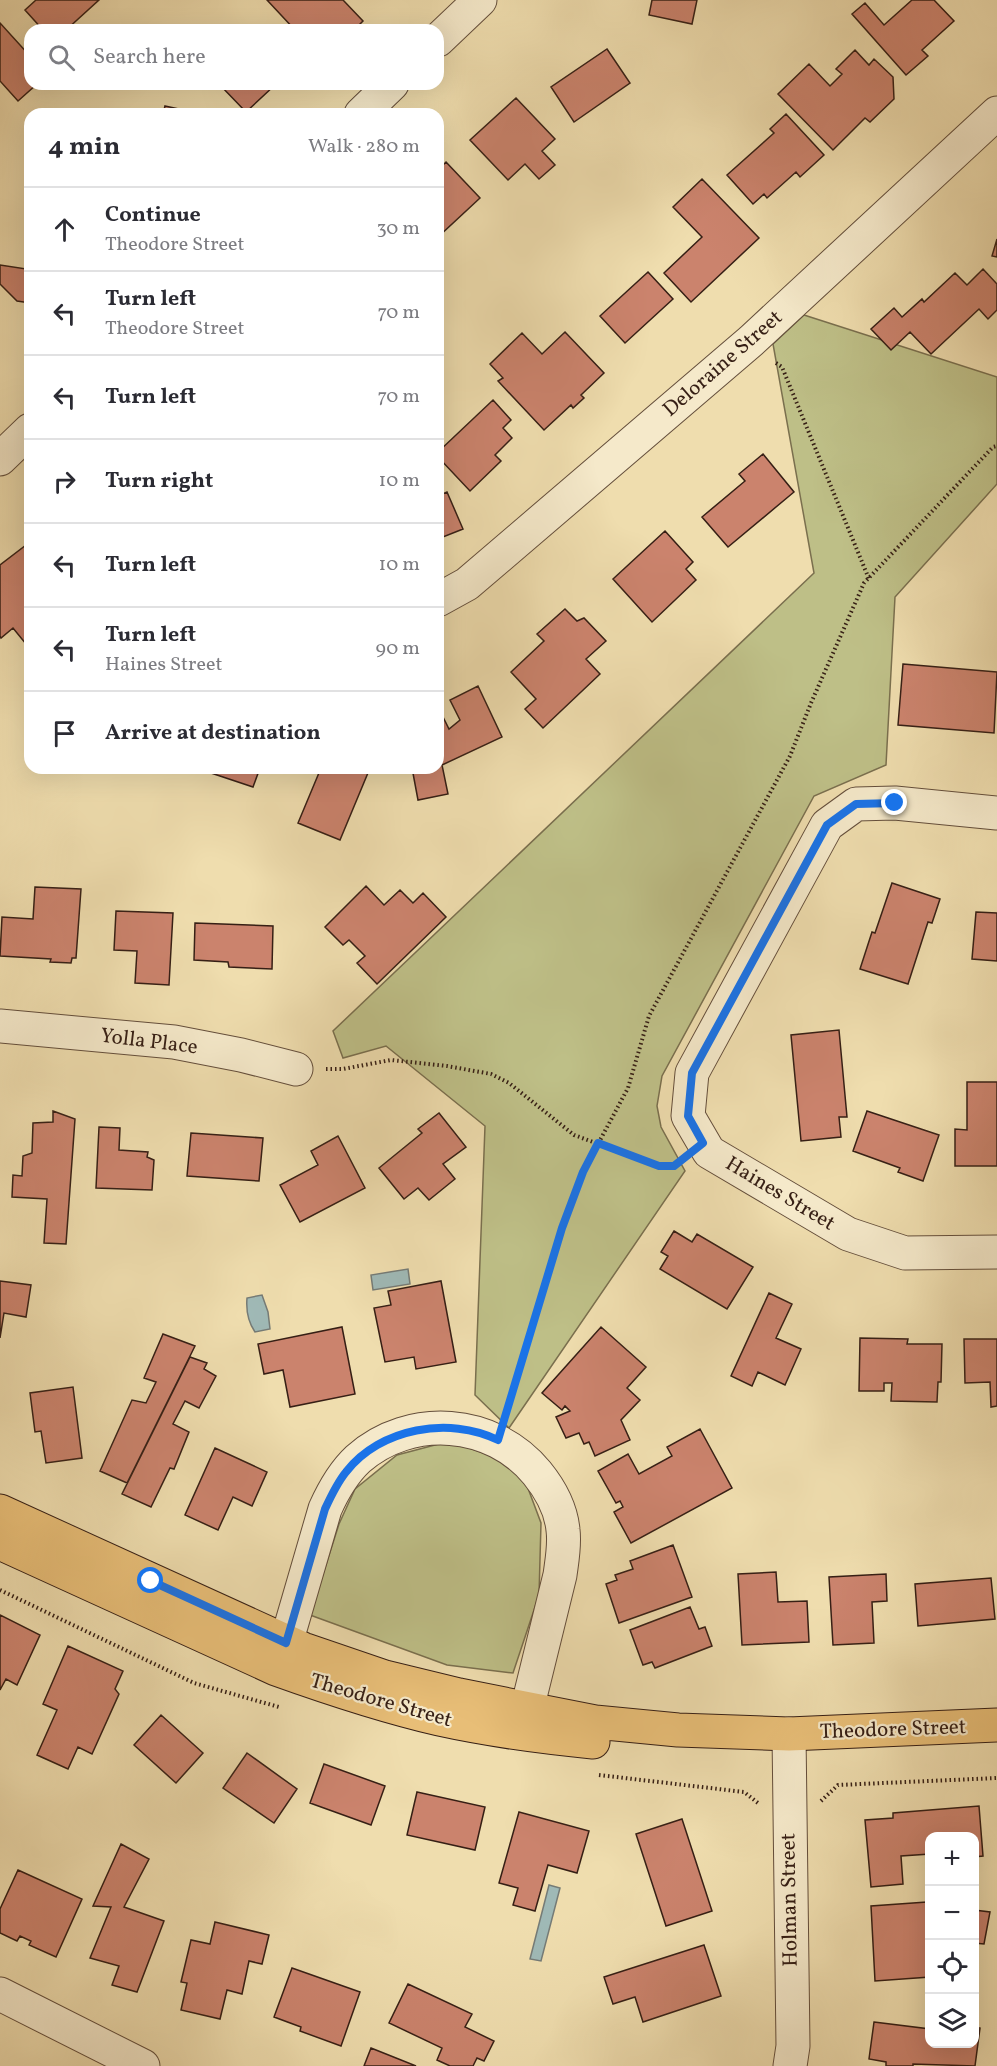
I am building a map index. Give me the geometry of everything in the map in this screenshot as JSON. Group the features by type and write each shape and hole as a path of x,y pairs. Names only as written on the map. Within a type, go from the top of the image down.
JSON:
{"main road":[{"name":"Theodore Street","path":"0,1511 19,1541 145,1594 281,1656 352,1695 412,1698 525,1722 595,1722 638,1727 789,1734 997,1725"}],"street":[{"path":"444,34 480,0"},
{"path":"367,108 386,90"},
{"name":"Deloraine Street","path":"444,597 467,584 751,341 997,113"},
{"path":"0,459 24,436"},
{"name":"Haines Street","path":"997,813 895,803 856,804 827,825 692,1073 688,1116 709,1152 848,1234 905,1253 997,1252"},
{"name":"Yolla Place","path":"0,1026 174,1042 241,1054 296,1069"},
{"path":"281,1656 325,1509 346,1472 358,1460 386,1441 433,1427 464,1429 498,1440 513,1449 539,1475 555,1502 563,1528 563,1558 560,1575 525,1722"},
{"name":"Holman Street","path":"789,1734 793,2046 790,2066"},
{"path":"0,1994 143,2066"}],"path":[{"path":"751,341 782,367 869,579"},
{"path":"498,1440 562,1228 583,1172 628,1088 649,1016 790,756 864,583 993,447 997,446"},
{"path":"296,1069 343,1069 391,1060 447,1066 490,1074 509,1083 574,1135 659,1166 674,1166 703,1143"}],"green space":[{"path":"804,315 997,377 997,484 895,597 886,765 814,796 662,1076 657,1106 661,1127 685,1171 509,1428 475,1395 485,1126 386,1046 343,1058 333,1031 814,573 773,344"},
{"path":"450,1441 500,1459 526,1483 541,1523 539,1595 513,1673 447,1665 310,1615 339,1524 355,1489 397,1455"}],"water":[{"path":"408,1269 410,1284 373,1290 371,1275"},
{"path":"262,1295 268,1312 270,1329 255,1332 248,1316 247,1298"},
{"path":"549,1885 560,1888 541,1961 530,1959"}],"building":[{"path":"36,0 99,0 73,24 38,24 25,10"},
{"path":"267,0 343,0 363,21 360,24 289,24"},
{"path":"652,0 697,0 692,24 649,15"},
{"path":"912,0 934,0 954,21 922,50 928,56 906,75 852,14 865,3 884,25"},
{"path":"0,23 24,49 24,90 30,90 18,101 0,81"},
{"path":"607,49 630,83 574,122 551,87"},
{"path":"855,50 869,65 874,59 893,77 894,99 870,122 865,118 833,150 778,94 809,64 830,86 842,74 836,69"},
{"path":"225,90 270,90 250,108 242,108"},
{"path":"516,98 555,139 542,151 555,165 539,179 525,164 508,180 470,140"},
{"path":"786,114 824,155 800,177 796,172 767,198 764,194 753,204 727,175 774,133 770,129"},
{"path":"446,162 480,198 444,231 444,164"},
{"path":"702,179 759,238 691,302 664,273 702,237 673,207"},
{"path":"997,239 997,257 992,256"},
{"path":"0,265 24,269 24,302 17,301 0,284"},
{"path":"983,269 997,284 997,310 988,319 979,309 931,354 910,332 891,350 871,329 894,308 902,317 922,299 924,302 955,273 967,285"},
{"path":"648,272 673,299 625,343 600,316"},
{"path":"565,332 604,373 581,395 584,398 573,408 571,405 544,430 498,381 503,378 490,364 522,333 542,354"},
{"path":"493,400 511,420 503,428 512,438 495,455 501,461 470,491 444,463 444,446"},
{"path":"763,454 794,492 728,547 702,517 745,481 739,474"},
{"path":"447,492 463,529 444,537 444,493"},
{"path":"665,531 693,562 686,569 696,580 652,622 613,579"},
{"path":"24,547 24,642 13,628 1,638 0,636 0,565"},
{"path":"565,609 577,621 584,618 606,641 586,659 600,674 543,728 525,709 536,699 511,672 544,641 537,634"},
{"path":"903,664 997,672 994,733 898,725"},
{"path":"478,686 502,737 444,764 444,719 449,729 460,720 450,700"},
{"path":"214,774 258,774 253,787"},
{"path":"318,774 368,774 340,840 298,823"},
{"path":"413,774 444,774 448,794 418,800"},
{"path":"892,883 940,899 932,923 928,922 908,984 860,969"},
{"path":"366,886 384,905 400,890 413,903 423,893 446,917 377,984 357,963 365,956 349,940 343,945 325,927"},
{"path":"35,887 81,889 76,958 72,958 71,963 50,962 51,959 0,956 2,917 33,919"},
{"path":"116,911 173,913 169,985 135,983 137,951 114,950"},
{"path":"976,912 997,913 997,961 972,959"},
{"path":"195,923 273,926 272,969 229,967 228,962 194,960"},
{"path":"839,1030 847,1117 839,1117 841,1137 801,1141 791,1035"},
{"path":"967,1082 997,1082 997,1166 955,1166 955,1129 967,1130"},
{"path":"53,1111 75,1119 66,1244 44,1243 47,1199 12,1197 13,1175 22,1176 23,1156 32,1153 33,1123 53,1122"},
{"path":"867,1111 939,1135 923,1181 898,1172 900,1168 853,1151"},
{"path":"439,1113 466,1147 443,1164 455,1179 429,1200 418,1188 404,1199 379,1168 422,1133 418,1129"},
{"path":"99,1127 120,1128 119,1150 148,1152 147,1157 154,1160 152,1190 96,1188"},
{"path":"191,1133 263,1138 259,1181 187,1176"},
{"path":"338,1136 365,1188 300,1222 280,1185 318,1165 311,1151"},
{"path":"674,1231 692,1242 697,1234 753,1267 727,1309 660,1269 668,1256 661,1252"},
{"path":"0,1281 31,1285 26,1317 4,1313 0,1338"},
{"path":"441,1281 456,1362 416,1369 414,1357 385,1362 374,1308 391,1305 388,1291"},
{"path":"769,1293 792,1304 776,1338 801,1349 785,1385 758,1372 752,1386 731,1376"},
{"path":"342,1327 355,1394 290,1407 283,1370 264,1374 258,1344"},
{"path":"601,1327 646,1367 627,1388 640,1400 621,1420 630,1440 595,1456 589,1442 584,1444 579,1433 566,1438 556,1417 570,1411 565,1406 562,1410 542,1393"},
{"path":"163,1334 195,1346 127,1483 100,1471 132,1400 146,1403 156,1382 144,1378"},
{"path":"860,1338 908,1339 907,1344 942,1344 941,1382 938,1382 937,1402 891,1401 892,1383 884,1383 884,1391 859,1391"},
{"path":"964,1339 997,1339 997,1406 991,1407 990,1382 965,1383"},
{"path":"190,1357 207,1363 204,1369 216,1376 199,1408 185,1401 173,1424 189,1432 174,1469 170,1468 151,1507 122,1494"},
{"path":"73,1387 82,1458 46,1463 41,1431 35,1432 30,1393"},
{"path":"700,1429 732,1488 631,1543 614,1512 623,1507 620,1501 616,1503 598,1471 628,1454 639,1474 672,1456 667,1447"},
{"path":"215,1448 267,1472 252,1506 233,1497 218,1530 185,1515"},
{"path":"673,1545 692,1597 619,1623 606,1584 617,1580 615,1575 633,1569 630,1561"},
{"path":"776,1572 778,1602 807,1601 809,1642 742,1645 738,1574"},
{"path":"886,1574 887,1601 872,1602 874,1643 833,1645 829,1577"},
{"path":"991,1578 995,1619 918,1626 915,1584"},
{"path":"690,1607 699,1629 705,1627 712,1646 655,1668 652,1662 643,1665 630,1630"},
{"path":"0,1615 40,1635 17,1685 6,1679 0,1690"},
{"path":"68,1646 123,1671 115,1689 119,1694 92,1754 78,1747 68,1769 37,1755 57,1710 43,1704"},
{"path":"161,1715 203,1753 176,1783 134,1745"},
{"path":"247,1753 297,1789 274,1823 223,1788"},
{"path":"324,1764 385,1786 371,1825 310,1803"},
{"path":"417,1792 485,1807 475,1850 407,1835"},
{"path":"979,1806 983,1856 979,1856 979,1832 925,1832 925,1854 901,1856 903,1884 871,1887 865,1820 893,1818 893,1813"},
{"path":"519,1812 589,1831 577,1873 548,1865 535,1911 513,1905 518,1888 499,1883"},
{"path":"682,1819 712,1911 666,1926 636,1834"},
{"path":"121,1844 149,1859 124,1907 164,1921 137,1992 112,1985 119,1966 90,1958 111,1907 93,1906"},
{"path":"18,1870 82,1899 56,1957 29,1945 31,1941 20,1936 17,1941 0,1933 0,1909"},
{"path":"925,1902 925,1977 875,1981 871,1906"},
{"path":"979,1911 990,1912 984,1944 979,1944"},
{"path":"215,1922 269,1935 262,1964 249,1961 242,1994 227,1990 220,2019 181,2010 187,1983 181,1982 191,1940 210,1944"},
{"path":"704,1945 721,1996 643,2022 635,1997 613,2004 604,1977"},
{"path":"292,1968 360,1992 341,2046 300,2031 301,2027 274,2017"},
{"path":"408,1984 472,2014 465,2027 494,2041 484,2061 477,2058 473,2066 450,2066 437,2060 442,2048 389,2023"},
{"path":"874,2022 925,2028 925,2048 977,2048 975,2066 913,2064 913,2066 886,2066 886,2062 869,2059"},
{"path":"371,2048 416,2066 364,2066"}],"route":[{"path":"151,1581 286,1643 325,1509 346,1472 358,1460 386,1441 403,1434 433,1427 464,1429 498,1440 562,1228 583,1172 598,1143 659,1166 674,1166 703,1143 688,1116 692,1073 827,825 856,804 895,803"}]}
